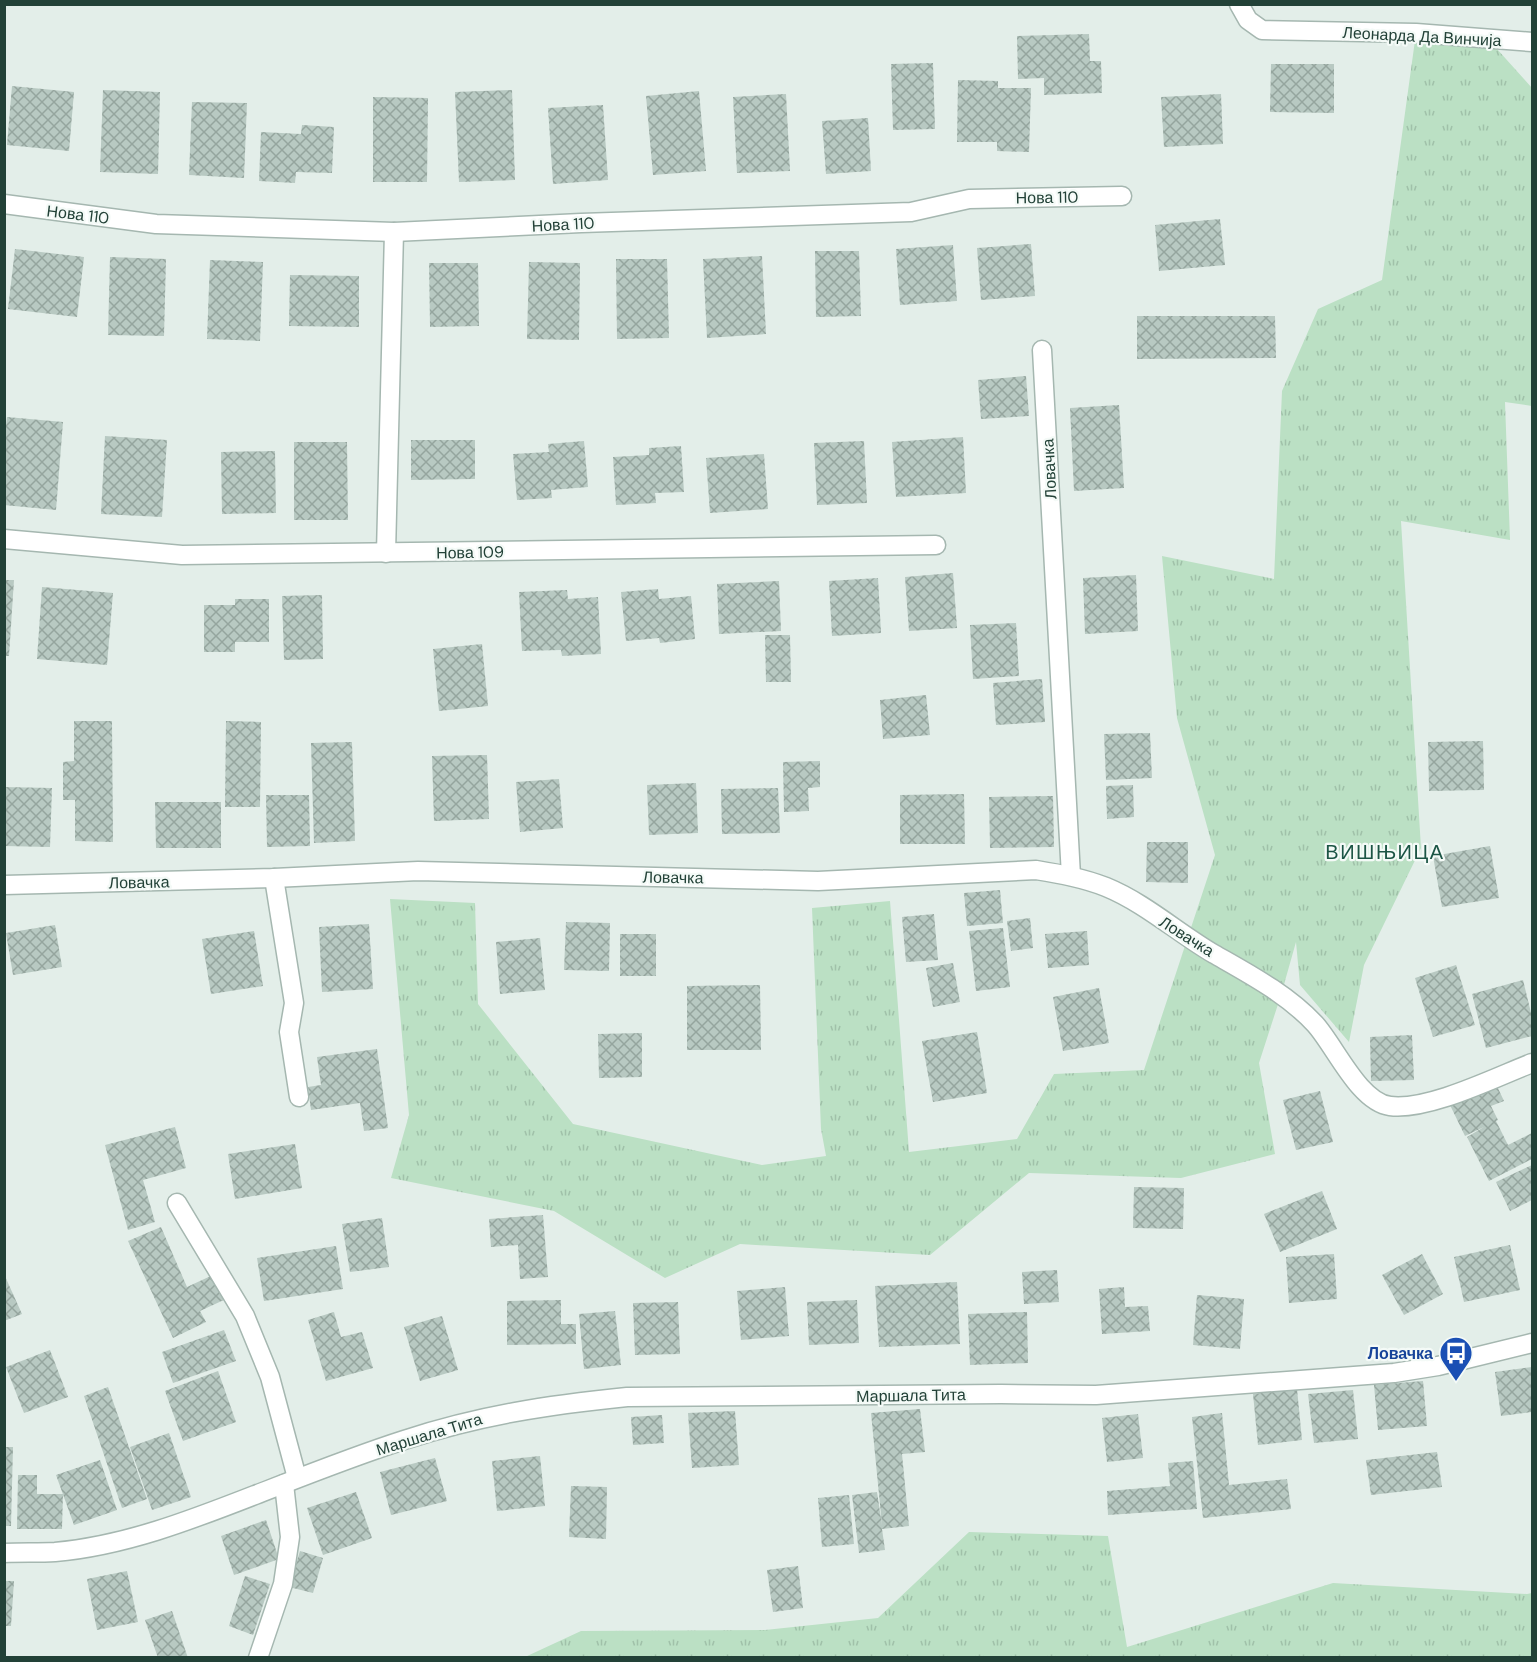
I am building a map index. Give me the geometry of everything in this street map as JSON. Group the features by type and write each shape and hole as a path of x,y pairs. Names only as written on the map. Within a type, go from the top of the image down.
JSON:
{"street":[{"name":"Леонарда Да Винчија","path":"1239,4 1248,20 1262,30 1416,33 1533,42"},
{"name":"Нова 110","path":"4,204 156,224 394,232 911,212 969,199 1122,196"},
{"path":"386,553 394,232"},
{"name":"Ловачка","path":"1042,350 1071,876"},
{"name":"Нова 109","path":"4,539 182,555 936,545"},
{"name":"Ловачка","path":"4,885 274,878 418,871 818,881 1036,870 1071,876 1108,888 1134,902 1214,954 1250,973 1315,1024 1364,1091 1388,1106 1405,1107 1430,1103 1533,1063"},
{"path":"274,878 294,1003 289,1032 299,1097"},
{"path":"177,1203 245,1316 270,1377 291,1481 290,1536 283,1584 258,1658"},
{"name":"Маршала Тита","path":"4,1553 55,1552 112,1542 185,1522 402,1440 511,1411 568,1403 627,1397 1096,1395 1167,1391 1394,1373 1438,1366 1533,1343"}],"green space":[{"path":"1416,33 1488,39 1532,88 1532,406 1505,402 1510,540 1401,521 1421,848 1364,965 1349,1042 1300,985 1296,942 1259,1063 1275,1154 1181,1178 1029,1173 930,1255 740,1244 665,1278 554,1211 391,1178 409,1115 390,899 475,903 478,1004 573,1124 762,1165 826,1156 821,1129 812,908 890,901 909,1152 1017,1139 1054,1074 1144,1070 1215,855 1177,718 1162,556 1274,579 1282,391 1318,309 1382,280"},
{"path":"969,1532 1108,1536 1127,1647 1333,1583 1532,1593 1532,1657 525,1657 581,1631 765,1630 878,1618"}],"building":[{"path":"1089,34 1090,61 1101,61 1102,93 1044,95 1044,78 1018,79 1017,36"},
{"path":"933,63 935,129 893,130 891,64"},
{"path":"1271,64 1334,64 1334,113 1270,112"},
{"path":"958,80 998,81 998,88 1031,88 1029,152 997,151 997,142 957,142"},
{"path":"12,86 74,92 69,151 7,145"},
{"path":"103,90 160,92 158,174 100,172"},
{"path":"512,90 515,180 459,182 455,92"},
{"path":"699,91 706,171 653,175 646,96"},
{"path":"786,94 790,171 737,173 733,97"},
{"path":"1221,94 1223,144 1164,147 1161,97"},
{"path":"373,97 428,98 427,182 373,182"},
{"path":"192,102 247,103 244,178 189,175"},
{"path":"603,105 608,180 553,184 548,108"},
{"path":"868,118 871,171 826,174 822,121"},
{"path":"302,125 334,127 332,173 296,172 295,183 259,181 261,132 301,134"},
{"path":"1220,219 1225,265 1159,271 1155,225"},
{"path":"1031,244 1035,296 981,300 977,248"},
{"path":"953,245 957,301 900,305 896,249"},
{"path":"15,249 84,257 77,317 8,309"},
{"path":"815,251 859,251 861,316 816,317"},
{"path":"762,256 766,334 707,338 703,259"},
{"path":"110,257 166,259 164,336 108,335"},
{"path":"616,259 667,259 669,338 617,339"},
{"path":"210,260 263,262 260,341 207,339"},
{"path":"529,262 580,263 579,340 527,339"},
{"path":"429,263 478,263 479,326 430,327"},
{"path":"290,275 359,276 359,327 289,326"},
{"path":"1137,316 1275,316 1276,358 1137,359"},
{"path":"1026,376 1029,416 981,419 978,380"},
{"path":"1119,405 1124,488 1074,491 1070,408"},
{"path":"7,417 63,422 56,510 4,505 4,442"},
{"path":"105,436 167,440 162,517 101,514"},
{"path":"963,437 966,493 896,497 892,442"},
{"path":"411,440 475,440 475,479 411,480"},
{"path":"584,441 588,487 551,490 552,498 517,500 513,454 549,452 548,444"},
{"path":"864,441 867,503 817,505 814,443"},
{"path":"294,442 347,442 348,520 294,520"},
{"path":"681,446 684,492 655,493 656,503 616,505 613,457 649,455 649,448"},
{"path":"275,451 276,513 222,514 221,452"},
{"path":"764,454 768,509 710,513 706,458"},
{"path":"953,573 957,628 909,631 905,577"},
{"path":"1136,575 1138,631 1085,634 1083,578"},
{"path":"878,578 881,633 832,636 829,581"},
{"path":"4,580 14,580 9,656 4,656"},
{"path":"779,581 781,631 719,634 717,584"},
{"path":"42,587 113,593 107,665 37,659"},
{"path":"658,589 659,599 691,596 695,639 660,643 659,638 626,641 621,592"},
{"path":"567,590 568,599 598,597 601,654 562,656 561,650 522,651 519,592"},
{"path":"322,595 323,659 284,660 282,596"},
{"path":"235,599 269,599 269,642 235,642 235,652 204,652 204,605 235,605"},
{"path":"1016,623 1019,676 973,679 970,625"},
{"path":"765,635 790,635 791,682 766,682"},
{"path":"482,644 488,706 439,711 433,649"},
{"path":"1042,679 1045,722 996,725 993,683"},
{"path":"926,695 930,735 883,739 880,700"},
{"path":"74,721 112,721 113,842 75,841 75,800 63,800 63,762 74,761"},
{"path":"226,721 261,722 260,807 225,807"},
{"path":"1150,733 1152,778 1106,780 1104,734"},
{"path":"1483,741 1484,790 1429,791 1428,742"},
{"path":"352,742 355,841 314,843 311,743"},
{"path":"487,755 489,819 434,821 432,756"},
{"path":"820,761 820,787 808,788 809,811 784,812 783,762"},
{"path":"559,779 563,828 520,832 516,782"},
{"path":"696,783 698,833 649,835 647,785"},
{"path":"1133,785 1134,817 1107,819 1106,786"},
{"path":"4,787 52,788 50,847 4,846"},
{"path":"778,788 780,833 722,834 721,789"},
{"path":"964,794 965,844 900,844 900,795"},
{"path":"266,795 309,795 310,846 267,847"},
{"path":"1053,796 1054,847 990,848 989,797"},
{"path":"155,802 221,802 221,848 156,848"},
{"path":"1147,842 1188,842 1188,883 1146,882"},
{"path":"1490,846 1499,898 1442,907 1433,856"},
{"path":"1000,890 1003,923 967,926 964,893"},
{"path":"934,914 938,960 906,962 902,917"},
{"path":"1030,918 1033,948 1011,951 1007,921"},
{"path":"566,922 610,923 609,971 564,970"},
{"path":"369,924 373,989 322,992 319,927"},
{"path":"55,925 62,967 13,975 6,933"},
{"path":"1003,928 1010,987 976,991 969,931"},
{"path":"254,931 263,986 211,994 202,939"},
{"path":"1087,931 1089,965 1048,968 1045,934"},
{"path":"620,934 656,934 656,976 620,976"},
{"path":"540,938 545,990 500,994 496,942"},
{"path":"953,963 960,1002 933,1007 926,968"},
{"path":"1456,965 1475,1025 1433,1037 1415,978"},
{"path":"1523,980 1532,1017 1532,1036 1486,1048 1472,994"},
{"path":"760,985 761,1050 687,1050 687,986"},
{"path":"1099,988 1109,1043 1063,1051 1053,997"},
{"path":"977,1032 987,1093 933,1102 922,1041"},
{"path":"642,1033 642,1077 599,1078 598,1034"},
{"path":"1412,1035 1414,1080 1371,1081 1370,1037"},
{"path":"377,1049 388,1128 364,1131 360,1103 311,1110 308,1087 321,1085 317,1057"},
{"path":"1496,1084 1504,1101 1491,1106 1498,1120 1496,1121 1508,1145 1532,1133 1532,1159 1489,1181 1467,1137 1484,1127 1465,1136 1450,1105"},
{"path":"1320,1091 1333,1142 1296,1150 1283,1100"},
{"path":"175,1127 186,1168 143,1180 155,1222 128,1230 105,1145"},
{"path":"295,1144 302,1188 235,1199 228,1154"},
{"path":"1532,1165 1532,1200 1510,1211 1496,1182"},
{"path":"1134,1187 1184,1188 1183,1229 1133,1228"},
{"path":"1322,1191 1337,1229 1280,1252 1264,1214"},
{"path":"543,1215 548,1277 520,1279 518,1245 491,1247 489,1219"},
{"path":"382,1218 389,1267 350,1272 342,1224"},
{"path":"161,1227 187,1287 215,1274 226,1299 200,1311 206,1322 173,1338 128,1241"},
{"path":"1510,1245 1520,1290 1464,1302 1454,1257"},
{"path":"336,1246 343,1289 264,1301 257,1258"},
{"path":"1334,1254 1337,1299 1289,1303 1286,1257"},
{"path":"1422,1254 1443,1294 1404,1315 1382,1275"},
{"path":"1057,1270 1059,1302 1024,1304 1022,1272"},
{"path":"4,1274 22,1314 4,1321"},
{"path":"957,1282 960,1344 879,1347 875,1286"},
{"path":"785,1287 789,1336 741,1340 737,1291"},
{"path":"1124,1287 1125,1307 1148,1306 1150,1331 1102,1334 1099,1289"},
{"path":"1197,1295 1244,1299 1240,1349 1193,1345"},
{"path":"561,1300 561,1324 576,1324 576,1344 507,1345 507,1301"},
{"path":"857,1300 859,1343 809,1345 807,1302"},
{"path":"678,1302 680,1354 635,1355 633,1303"},
{"path":"615,1311 621,1365 584,1369 579,1314"},
{"path":"334,1312 341,1337 362,1332 373,1368 326,1381 308,1320"},
{"path":"1027,1312 1028,1363 970,1365 968,1314"},
{"path":"442,1316 458,1370 420,1381 404,1327"},
{"path":"224,1330 236,1361 173,1383 162,1352"},
{"path":"50,1350 68,1397 24,1413 6,1367"},
{"path":"1532,1367 1532,1412 1501,1416 1495,1372"},
{"path":"218,1371 236,1422 183,1441 165,1391"},
{"path":"1423,1381 1427,1426 1378,1430 1374,1385"},
{"path":"108,1387 147,1499 122,1508 84,1396"},
{"path":"1297,1389 1302,1440 1258,1445 1253,1394"},
{"path":"1353,1390 1358,1439 1314,1443 1308,1394"},
{"path":"920,1409 925,1452 902,1454 909,1526 882,1529 885,1550 859,1553 852,1495 877,1492 882,1525 871,1413"},
{"path":"735,1411 739,1465 692,1468 688,1413"},
{"path":"1222,1413 1229,1485 1287,1479 1291,1509 1203,1518 1192,1417"},
{"path":"1138,1414 1143,1458 1107,1462 1102,1418"},
{"path":"662,1415 664,1443 633,1445 631,1417"},
{"path":"169,1433 191,1497 152,1510 130,1447"},
{"path":"5,1447 13,1447 11,1526 5,1526"},
{"path":"1437,1452 1442,1487 1371,1495 1366,1460"},
{"path":"540,1456 545,1506 497,1511 492,1461"},
{"path":"435,1458 447,1501 391,1515 380,1472"},
{"path":"100,1460 117,1510 74,1525 56,1475"},
{"path":"1193,1461 1197,1509 1108,1515 1107,1491 1170,1486 1168,1463"},
{"path":"18,1475 37,1475 37,1494 63,1494 62,1529 17,1529"},
{"path":"571,1486 607,1487 606,1539 569,1537"},
{"path":"356,1492 372,1538 323,1555 307,1508"},
{"path":"849,1495 854,1544 822,1547 818,1498"},
{"path":"266,1520 279,1559 234,1575 221,1536"},
{"path":"300,1551 323,1558 313,1593 289,1587"},
{"path":"798,1566 803,1608 773,1612 767,1570"},
{"path":"127,1571 138,1622 97,1630 87,1579"},
{"path":"245,1576 270,1584 253,1635 229,1626"},
{"path":"4,1581 14,1581 11,1626 4,1626"},
{"path":"172,1611 188,1658 158,1658 145,1620"}],"place":[{"name":"Ловачка","path":"1456,1382"}],"district":[{"name":"ВИШЊИЦА","path":"1385,852"}]}
